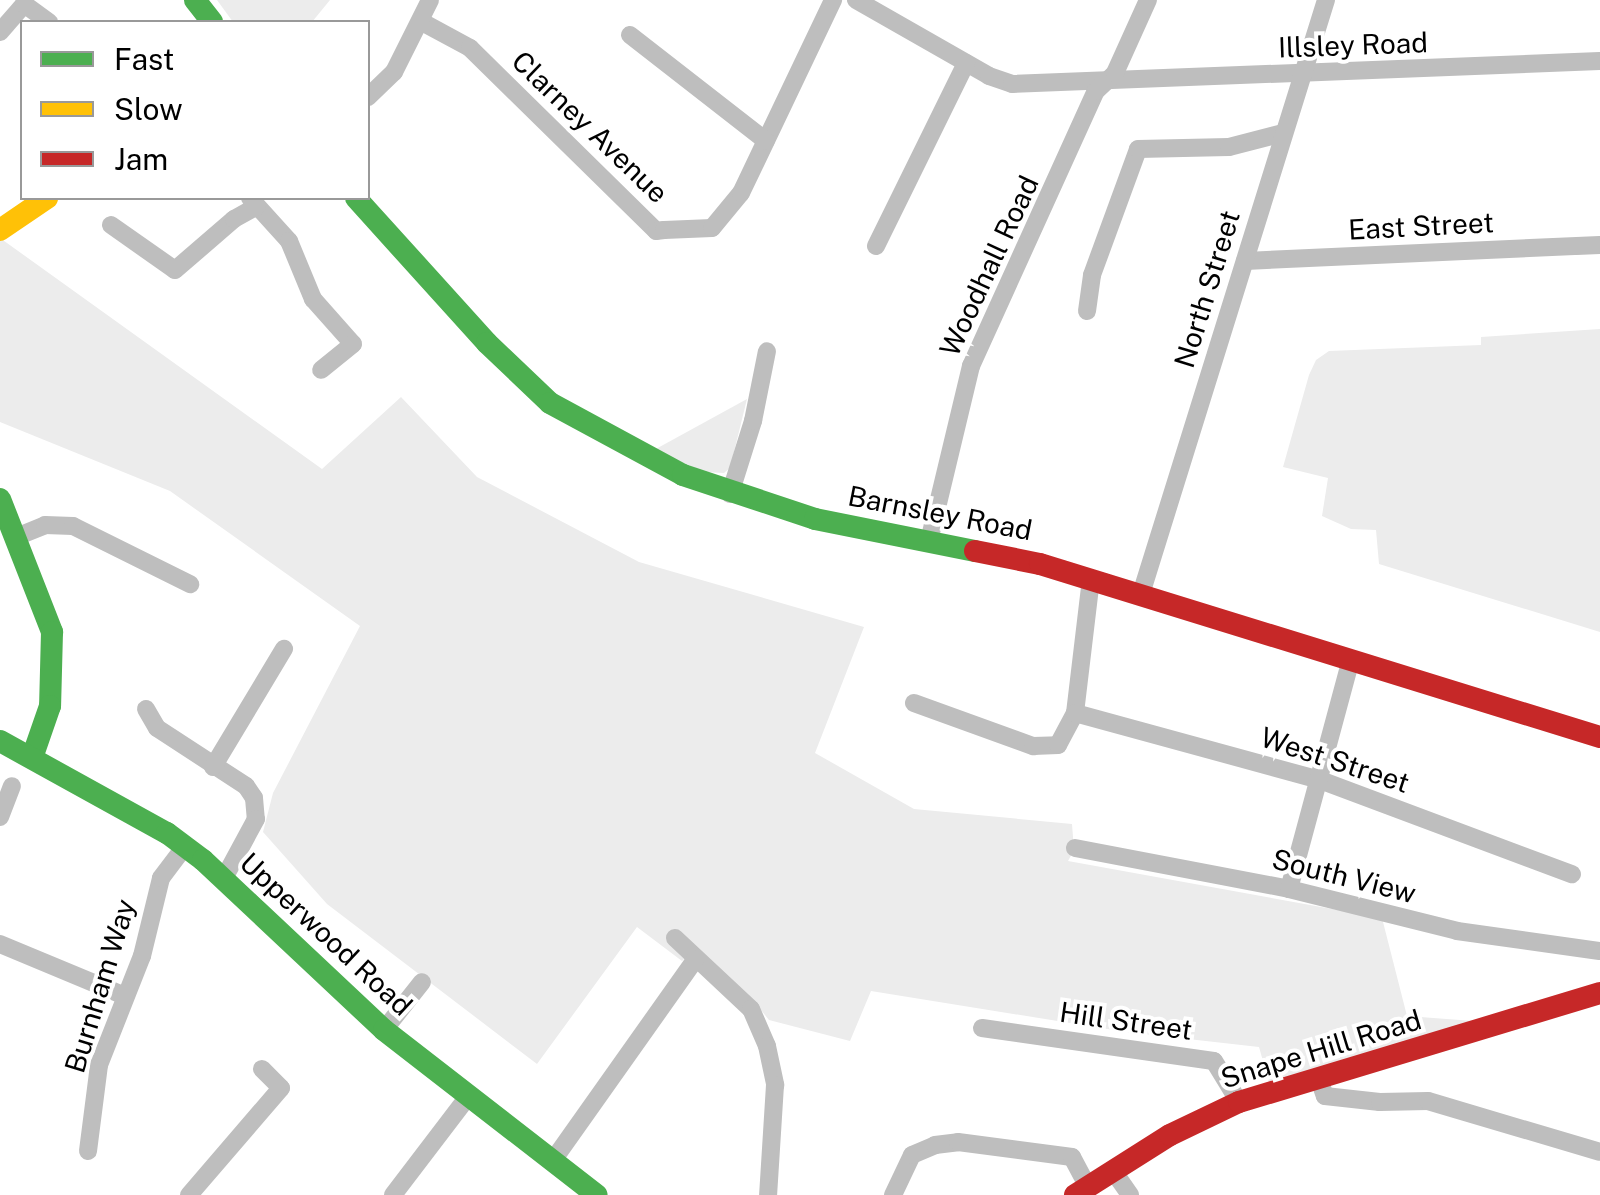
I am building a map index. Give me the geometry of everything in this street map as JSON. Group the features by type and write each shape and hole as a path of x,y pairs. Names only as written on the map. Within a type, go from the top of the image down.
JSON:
{"street":[{"path":"370,95 394,72 430,0"},
{"name":"Clarney Avenue","path":"422,22 470,48 656,230 712,228 741,193 833,0"},
{"name":"Illsley Road","path":"856,0 966,63 1012,84 1600,60"},
{"name":"Woodhall Road","path":"929,541 971,366 1096,91 1108,82 1148,0"},
{"name":"North Street","path":"1141,594 1283,134 1306,75 1326,0"},
{"path":"0,32 24,4 46,20"},
{"path":"630,36 766,141"},
{"path":"876,246 966,63"},
{"path":"1087,312 1092,275 1138,149 1210,148 1283,134"},
{"path":"0,230 44,200"},
{"name":"Barnsley Road","path":"358,200 487,343 550,402 640,454 730,494 816,518 997,553 1090,578 1600,736"},
{"path":"111,225 175,270 254,202 289,241 313,300 353,344 321,370"},
{"name":"East Street","path":"1244,261 1600,245"},
{"path":"730,494 754,420 767,352"},
{"path":"0,499 45,607 54,655 50,706 32,758"},
{"path":"16,537 45,524 73,526 190,584"},
{"path":"914,703 1034,746 1058,745 1075,713 1090,578"},
{"path":"213,768 284,649"},
{"path":"1289,889 1351,658"},
{"path":"146,710 157,728 246,786 256,809 250,832 223,880"},
{"name":"West Street","path":"1075,713 1320,780 1572,874"},
{"name":"Upperwood Road","path":"0,741 184,846 384,1030 596,1195"},
{"path":"0,817 12,786"},
{"name":"Burnham Way","path":"88,1150 99,1065 142,956 161,878 184,846"},
{"name":"South View","path":"1075,848 1289,889 1457,930 1600,951"},
{"path":"675,938 752,1009 768,1046 775,1085 768,1195"},
{"path":"0,944 125,996"},
{"path":"554,1159 695,960"},
{"path":"384,1030 422,982"},
{"name":"Snape Hill Road","path":"1082,1191 1170,1135 1239,1102 1600,993"},
{"name":"Hill Street","path":"982,1028 1214,1061 1239,1102"},
{"path":"189,1195 281,1088 262,1069"},
{"path":"1318,1079 1325,1096 1380,1102 1428,1101 1600,1152"},
{"path":"393,1195 468,1098"},
{"path":"894,1195 904,1164 924,1149 958,1142 1072,1158 1082,1191"},
{"path":"1114,1172 1130,1195"}],"shaded area":[{"path":"217,0 330,0 314,20 232,20"},
{"path":"0,238 322,469 401,397 477,477 639,562 864,627 815,753 914,809 1072,824 1074,850 1068,861 1382,918 1407,1016 1473,1021 1270,1086 1259,1047 1126,1032 871,991 850,1041 769,1020 752,999 689,954 682,961 637,927 537,1064 327,904 263,832 273,793 360,626 170,491 0,422"},
{"path":"1600,329 1600,632 1379,564 1376,530 1351,529 1322,516 1328,478 1283,467 1309,375 1316,360 1329,351 1481,345 1481,337"},
{"path":"747,399 730,468 724,473 704,472 654,450"}],"traffic: fast":[{"path":"195,0 210,20"},
{"path":"358,200 487,343 550,403 683,475 815,519 975,551"},
{"path":"0,499 52,632 50,706 32,758"},
{"path":"0,741 167,833 203,860 384,1030 597,1195"}],"traffic: slow":[{"path":"0,230 44,200"}],"traffic: jam":[{"path":"975,551 1040,564 1600,737"},
{"path":"1075,1195 1170,1135 1239,1102 1600,993"}]}
